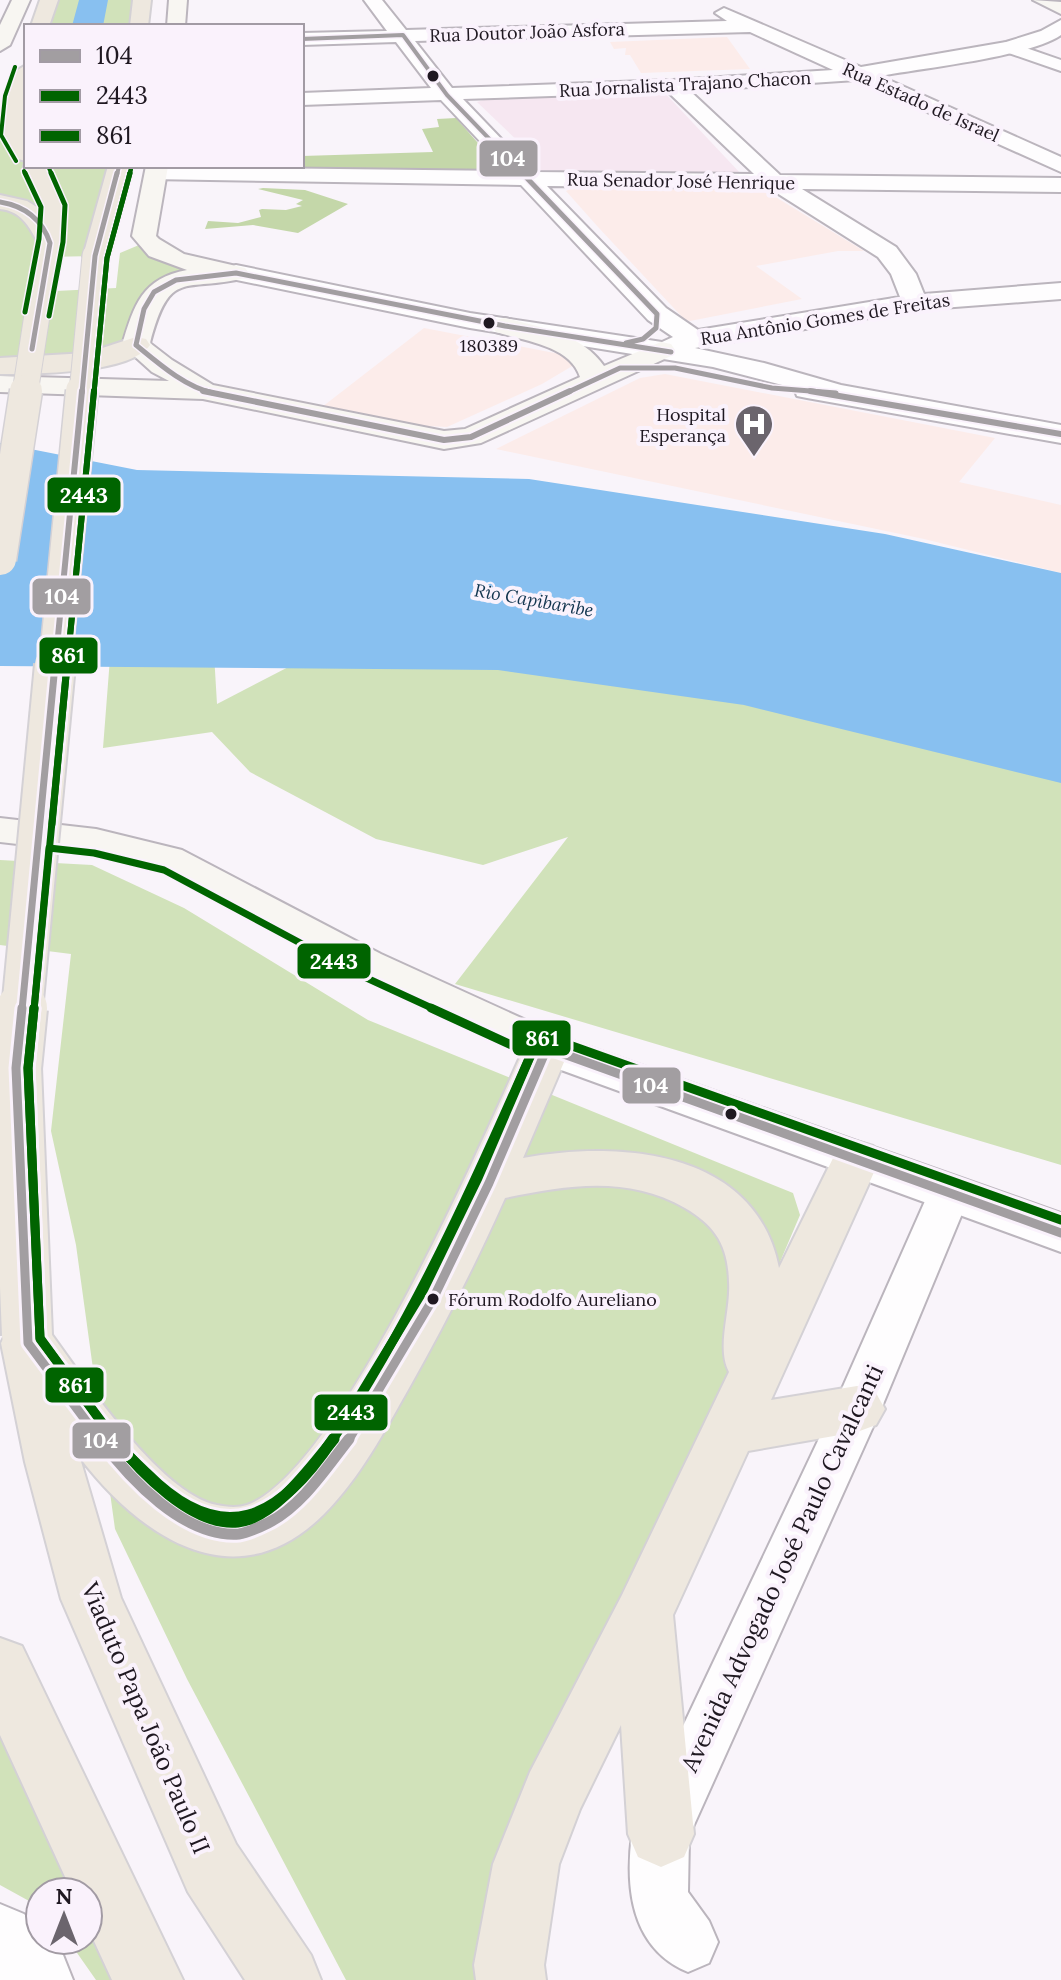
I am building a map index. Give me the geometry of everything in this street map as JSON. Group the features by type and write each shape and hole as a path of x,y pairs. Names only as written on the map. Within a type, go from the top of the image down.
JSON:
{"highway":[{"path":"41,24 49,0"},
{"path":"139,24 142,0"},
{"path":"24,77 17,99 13,135 24,151"},
{"path":"0,559 53,205 35,168"},
{"name":"Viaduto Papa João Paulo II","path":"118,168 95,256 16,1068 28,1339 53,1462 91,1599 212,1868 286,1980"},
{"path":"0,202 23,206 30,211 48,251"},
{"path":"0,366 69,364 114,356 136,345"},
{"path":"28,1339 125,1472 174,1514 208,1529 239,1534 270,1522 304,1495 353,1434 433,1299 489,1183 547,1048"},
{"path":"511,1980 509,1965 526,1864 553,1795 643,1615 856,1159"},
{"path":"489,1183 550,1170 625,1165 673,1178 712,1200 735,1218 746,1238 755,1278 756,1315 735,1414"},
{"path":"735,1414 857,1409"},
{"path":"643,1615 661,1834"},
{"path":"0,1667 148,1980"}],"main road":[{"path":"0,45 21,0"},
{"path":"176,24 178,0"},
{"path":"1042,0 1061,9"},
{"path":"157,170 144,236 151,248 161,255 236,273"},
{"path":"203,391 162,366 136,345 144,309 154,292 186,278 236,273"},
{"path":"505,326 581,354 592,365 614,363"},
{"name":"Rua Antônio Gomes de Freitas","path":"203,391 444,440 465,439 614,363 661,350"},
{"path":"0,384 203,391"},
{"path":"0,830 96,841 168,859 366,964 547,1048"}],"street":[{"path":"373,0 447,95 657,314 693,339"},
{"name":"Rua Estado de Israel","path":"708,6 1061,165"},
{"name":"Rua Doutor João Asfora","path":"304,39 751,26"},
{"name":"Rua Jornalista Trajano Chacon","path":"304,99 673,86 857,74 1009,47 1048,35 1061,26"},
{"path":"1009,47 1061,66"},
{"path":"673,86 775,182 887,252 903,274 915,302"},
{"name":"Rua Senador José Henrique","path":"157,170 1061,185"},
{"path":"236,273 505,326 614,363 675,368 772,388 836,393 1061,434"},
{"name":"Rua Antônio Gomes de Freitas","path":"661,350 693,339 915,302 1061,291"},
{"path":"614,363 656,328 657,314"},
{"path":"661,350 784,374 836,393"},
{"path":"547,1048 1061,1233"},
{"name":"Avenida Advogado José Paulo Cavalcanti","path":"688,1942 666,1917 656,1881 661,1834 857,1409 950,1192"},
{"path":"0,1938 38,1980"}],"shaded area":[{"path":"727,37 750,69 641,73 630,55 625,55 626,48 614,49 610,42"},
{"path":"662,90 742,175 541,172 518,148 524,147 477,102 487,99"},
{"path":"572,188 764,190 864,251 838,251 756,266 802,299 685,320 566,191"},
{"path":"424,328 565,355 574,365 542,384 447,427 408,425 322,407"},
{"name":"Hospital Esperança","path":"665,374 995,438 959,482 1061,505 1061,573 924,539 496,449 640,378"}],"green space":[{"path":"49,0 140,0 135,24 41,24"},
{"path":"24,81 24,168 108,168 95,256 46,257 36,292 116,288 120,253 139,245 155,258 194,266 171,281 131,346 0,367 0,205 28,213 0,204 0,137 13,135"},
{"path":"456,118 500,168 495,171 299,168 304,168 304,156 433,152 422,129 439,127 437,119"},
{"path":"258,189 305,190 348,204 298,233 253,225 205,229 208,221 238,223 261,217 259,210 262,209 286,210 302,206 296,204 303,200"},
{"path":"474,653 1061,765 1061,1165 455,984 568,837 483,865 376,839 250,772 212,732 103,748 110,658 214,654 217,704 300,661"},
{"path":"0,860 92,865 184,908 368,1020 793,1193 800,1215 553,1795 491,1980 346,1980 187,1679 115,1529 76,1245 51,1131 71,954 0,945"},
{"path":"0,1667 99,1876 24,1876 24,1898 0,1885"},
{"path":"104,1887 148,1980 96,1980 79,1956 104,1956"}],"water":[{"path":"79,0 108,0 103,24 73,24"},
{"name":"Rio Capibaribe","path":"0,443 137,470 529,479 885,534 1061,573 1061,783 744,705 498,670 0,666"}],"transit line":[{"name":"104","path":"304,39 403,35 447,95 657,314 656,328 643,339 626,343"},
{"name":"2443","path":"15,67 5,96 1,135 16,161"},
{"name":"861","path":"49,168 65,205 63,242 49,316"},
{"name":"104","path":"118,168 95,256 16,1068 28,1343 125,1472 174,1514 208,1529 239,1534 270,1522 304,1495 353,1434 433,1299 489,1183 547,1048 1061,1233"},
{"name":"2443","path":"52,824 107,258 131,169"},
{"name":"861","path":"131,169 107,258 28,1068 40,1339 134,1464 180,1504 211,1517 238,1522 264,1511 295,1486 343,1427 422,1293 478,1178 536,1043 544,1036 1061,1220"},
{"name":"2443","path":"24,171 41,207 39,239 25,312"},
{"name":"104","path":"0,202 16,206 38,220 50,243 32,349"},
{"name":"104","path":"136,345 144,309 154,292 176,280 236,273 505,326 671,352"},
{"name":"104","path":"136,345 162,366 203,391 444,440 471,437 620,368 675,368 772,388 836,393 1061,434"},
{"name":"2443","path":"49,848 94,853 164,870 360,975 531,1054 479,1174 416,1301 359,1400 322,1456 294,1489 257,1514 227,1520 190,1509 165,1492 117,1444 40,1338 28,1068 49,848"}],"place":[{"name":"180389","path":"489,323"},
{"name":"Hospital Esperança","path":"754,458"},
{"name":"Fórum Rodolfo Aureliano","path":"433,1299"}]}
